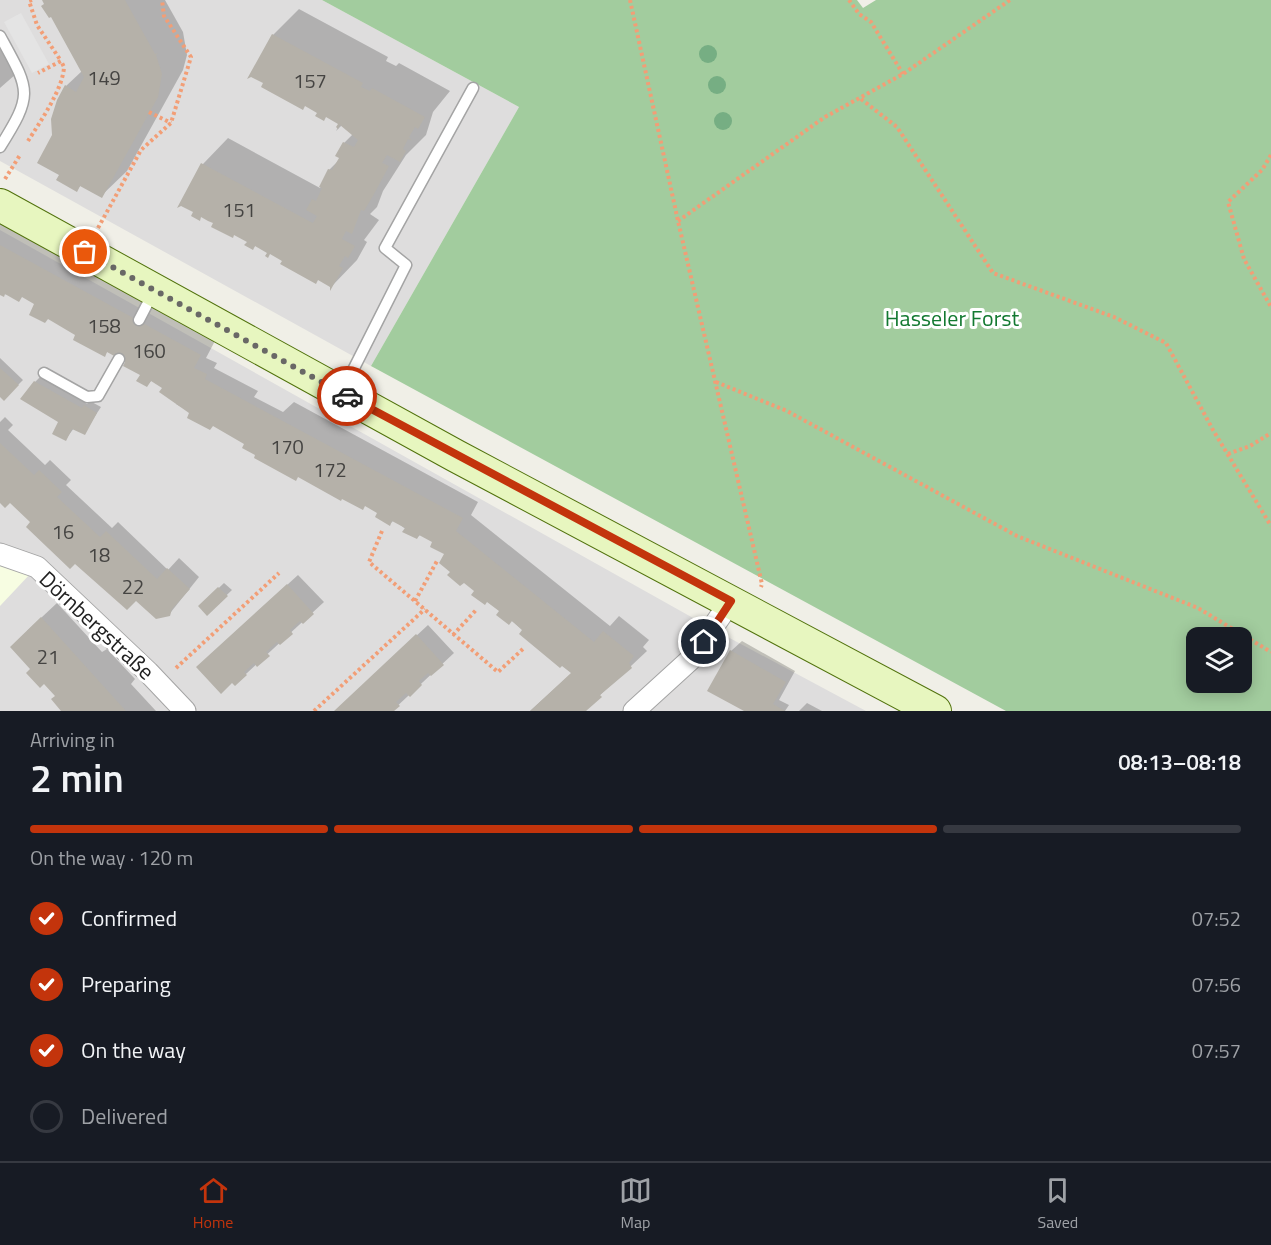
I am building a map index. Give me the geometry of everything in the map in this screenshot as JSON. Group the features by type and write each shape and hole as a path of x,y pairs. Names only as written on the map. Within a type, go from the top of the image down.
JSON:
{"main road":[{"path":"0,205 341,393 935,711"}],"street":[{"name":"Dörnbergstraße","path":"0,554 37,567 159,683 185,711"},
{"path":"634,711 690,660 740,606"}],"lane":[{"path":"0,36 24,81 26,98 20,116 0,147"},
{"path":"341,393 406,265 385,248 473,88"},
{"path":"139,320 155,290"},
{"path":"44,373 87,397 98,396 119,359"}],"path":[{"path":"32,0 30,1 37,25 61,61"},
{"path":"85,252 141,150 171,123 191,57 164,16 162,0"},
{"path":"630,0 678,221 762,584 740,606"},
{"path":"849,0 859,14 872,22 903,74"},
{"path":"678,221 825,117 903,74 1010,0"},
{"path":"861,99 897,127 993,273 1114,317 1166,343 1271,526"},
{"path":"148,112 171,123"},
{"path":"1271,155 1262,171 1228,202 1244,259 1271,307"},
{"path":"715,382 787,411 1017,536 1198,608 1271,652"},
{"path":"1228,454 1250,446 1271,433"},
{"path":"382,531 369,562 453,635 498,672 524,648"},
{"path":"415,601 437,561"},
{"path":"159,683 279,573"},
{"path":"314,711 425,609"},
{"path":"453,635 477,609"}],"shaded area":[{"path":"0,0 322,0 519,107 371,366 0,161"},
{"path":"21,13 49,64 32,73 4,22"},
{"path":"0,230 711,628 866,711 0,711"},
{"path":"0,547 32,572 0,606"}],"green space":[{"name":"Hasseler Forst","path":"322,0 857,0 863,8 876,0 1271,0 1271,711 1006,711 371,366 519,107"}],"building":[{"path":"42,0 125,0 155,54 158,53 156,55 162,74 158,97 102,198 80,186 77,192 56,180 59,175 37,163 52,135 51,119 65,85 76,92 84,77 51,17 49,18 41,6 44,4"},
{"path":"272,34 363,83 361,87 370,91 372,88 425,117 418,129 415,127 409,137 412,141 408,139 403,149 406,151 400,162 387,155 382,163 389,166 364,211 361,210 352,234 346,231 342,239 355,246 348,258 345,256 339,266 343,268 330,291 330,287 318,280 316,284 280,264 282,261 270,254 268,258 265,256 267,253 255,246 253,250 244,245 247,242 211,227 213,223 201,217 200,221 191,216 193,212 181,206 177,208 201,163 313,223 317,216 306,210 312,199 316,201 322,188 319,187 328,169 332,170 339,158 335,156 343,142 354,147 358,140 340,125 338,129 336,127 338,124 326,117 324,121 315,116 317,113 305,106 303,110 261,87 263,83 251,77 247,79"},
{"path":"0,245 201,355 194,368 207,374 205,379 463,518 456,531 594,642 603,631 634,656 629,663 632,668 600,695 602,697 586,711 530,711 571,673 562,666 560,668 519,634 522,630 512,621 509,625 496,615 499,611 487,602 485,605 471,595 474,591 464,583 460,586 447,575 450,572 439,563 444,554 430,547 432,542 419,535 417,539 402,532 405,528 392,521 390,526 375,517 377,513 365,506 363,510 342,499 341,501 298,477 296,481 254,458 255,455 242,448 244,444 213,426 210,430 187,418 189,413 159,392 162,388 151,381 147,387 136,381 140,375 123,366 125,362 107,352 105,357 73,340 75,335 48,319 45,323 29,315 34,304 22,297 19,302 5,294 4,297 0,295"},
{"path":"0,368 19,385 4,401 0,397"},
{"path":"34,381 82,408 84,405 97,413 85,435 72,429 66,441 52,434 58,422 20,399"},
{"path":"0,443 34,475 39,470 62,492 57,497 100,537 106,531 157,579 167,568 190,589 172,609 170,616 156,619 136,601 127,610 75,564 70,569 26,527 30,522 10,503 5,508 0,503"},
{"path":"287,584 314,614 303,624 300,621 290,630 293,634 280,645 277,642 266,652 270,656 257,667 254,663 244,672 247,675 235,686 232,683 221,694 196,667"},
{"path":"218,587 228,596 207,616 198,606"},
{"path":"41,617 126,711 61,711 51,699 55,696 44,684 40,688 26,673 30,669 10,647"},
{"path":"416,634 444,665 431,676 428,673 419,681 422,685 410,697 406,693 396,702 400,706 394,711 334,711"},
{"path":"730,650 786,682 773,704 785,711 744,711 707,691"}],"way so far":[{"path":"85,252 347,396"}],"route":[{"path":"347,396 731,601 704,642"}]}
